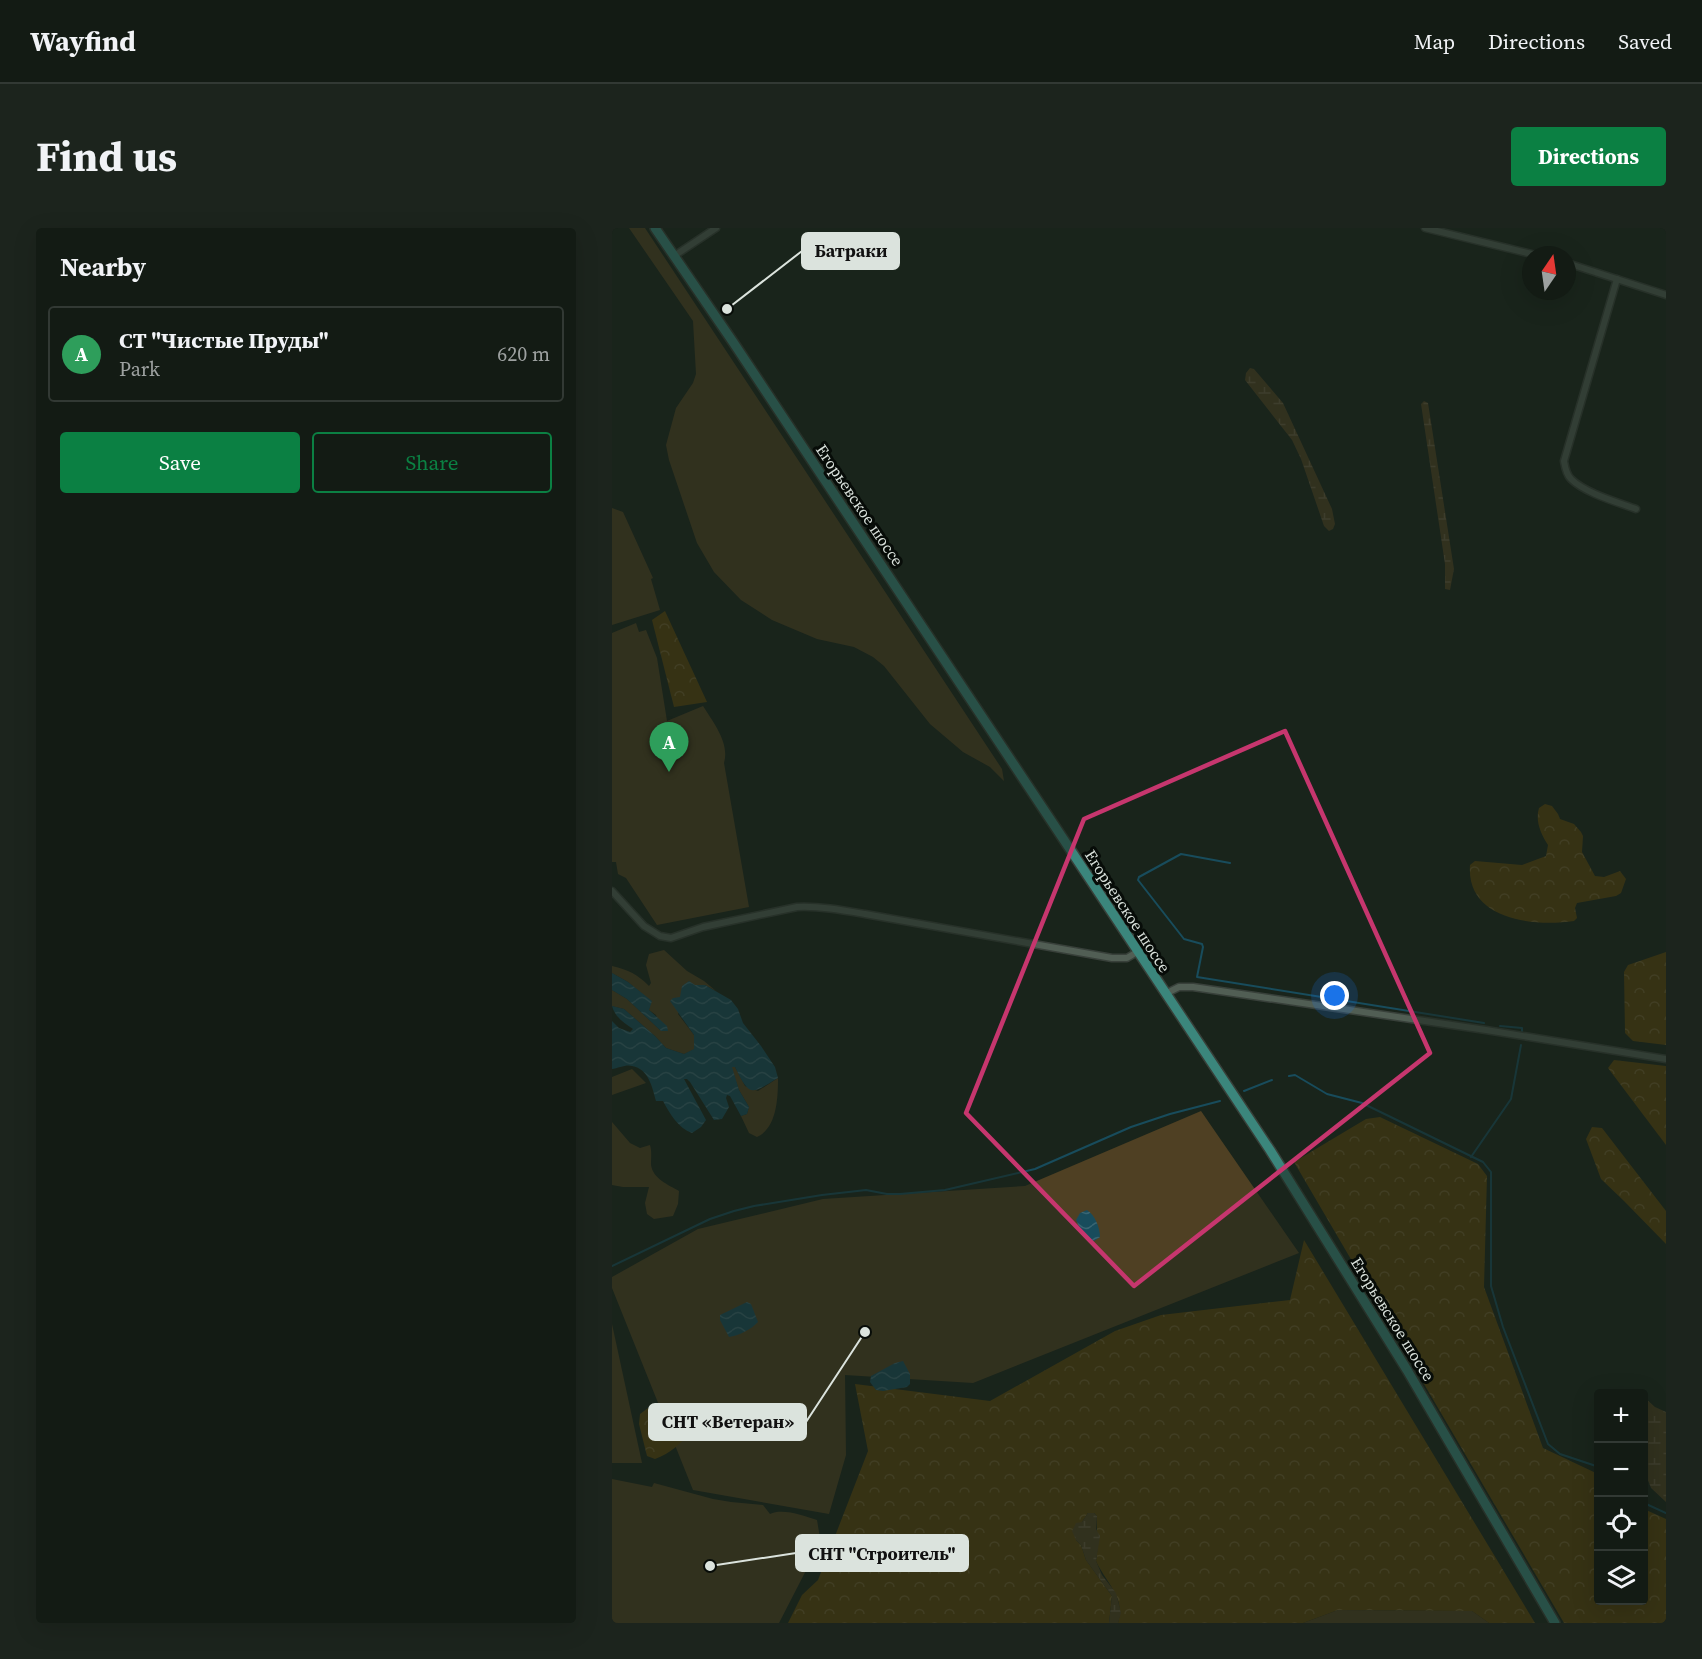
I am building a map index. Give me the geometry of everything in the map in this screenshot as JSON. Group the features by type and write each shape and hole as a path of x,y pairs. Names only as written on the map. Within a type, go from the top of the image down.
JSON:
{"main road":[{"name":"Егорьевское шоссе","path":"656,228 1270,1150 1407,1370 1555,1623"}],"street":[{"path":"674,256 716,228"},
{"path":"1425,228 1522,252"},
{"path":"1576,266 1666,295"},
{"path":"1617,279 1564,461 1566,471 1571,478 1583,487 1636,509"},
{"path":"612,891 644,926 660,936 671,938 703,927 811,906 1112,958 1126,958 1137,952"},
{"path":"1166,994 1179,987 1193,987 1666,1059"}],"highlighted area":[{"path":"1285,731 1430,1053 1134,1286 966,1113 1084,819"}],"green space":[{"path":"629,228 645,228 1002,769 1004,781 990,767 963,752 930,724 884,666 873,657 854,647 817,639 772,620 741,600 714,572 697,543 666,445 676,408 693,383 696,374 693,321"},
{"path":"1250,368 1254,369 1283,403 1332,509 1335,524 1329,531 1324,526 1301,459 1292,440 1245,380"},
{"path":"1424,401 1428,403 1454,569 1450,590 1445,589 1445,564 1421,404"},
{"path":"612,508 623,512 653,578 651,579 660,610 612,625"},
{"path":"665,611 707,702 674,707 652,620"},
{"path":"636,623 639,632 646,630 657,658 667,721 703,706 723,740 724,763 749,907 657,925 626,878 618,874 616,862 612,862 612,633"},
{"path":"1545,804 1552,806 1560,819 1574,824 1581,832 1582,852 1595,876 1604,877 1620,871 1626,879 1621,893 1616,896 1577,903 1575,908 1577,918 1574,921 1540,923 1505,916 1490,908 1479,898 1472,883 1470,865 1475,861 1522,865 1546,856 1548,845 1538,823 1539,808"},
{"path":"664,950 687,971 716,991 705,985 695,985 678,1014 694,1035 695,1049 684,1054 666,1048 624,1009 612,1006 612,990 627,999 661,1031 656,1015 649,1010 651,1001 628,982 612,973 612,966 632,973 649,986 651,983 646,965 649,954"},
{"path":"1666,952 1666,1045 1633,1041 1625,1033 1624,972 1628,965"},
{"path":"1614,1060 1666,1066 1666,1145 1608,1068"},
{"path":"731,1067 735,1067 745,1086 758,1091 778,1078 775,1112 769,1127 757,1137 749,1133 741,1116 747,1114 749,1107 739,1090"},
{"path":"632,1069 646,1083 612,1095 612,1077"},
{"path":"1201,1111 1299,1253 973,1383 845,1375 846,1455 829,1514 693,1490 612,1288 612,1277 698,1229 823,1199 1025,1186"},
{"path":"1380,1117 1478,1164 1487,1176 1484,1287 1543,1448 1594,1472 1594,1605 1648,1605 1648,1511 1666,1519 1666,1623 1564,1623 1294,1162 1366,1119"},
{"path":"612,1122 630,1143 640,1148 650,1145 652,1170 662,1181 679,1191 678,1204 673,1216 654,1219 647,1214 645,1203 649,1187 612,1185"},
{"path":"1592,1127 1602,1128 1666,1211 1666,1244 1601,1179 1586,1139"},
{"path":"1304,1240 1535,1623 1489,1623 1472,1611 1338,1610 1303,1623 1118,1623 1120,1614 1117,1598 1096,1561 1097,1516 1094,1513 1088,1513 1082,1522 1076,1540 1081,1545 1086,1560 1112,1596 1109,1623 788,1623 802,1595 818,1580 868,1451 855,1384 990,1401 1115,1331 1161,1315 1290,1300"},
{"path":"612,1324 642,1463 612,1463"},
{"path":"1648,1401 1666,1412 1666,1502 1651,1488 1648,1480"},
{"path":"648,1408 657,1410 666,1424 669,1424 681,1412 686,1413 693,1429 692,1433 675,1448 655,1459 647,1456 639,1424 640,1414"},
{"path":"612,1479 652,1487 654,1483 713,1499 763,1505 770,1514 787,1512 817,1520 820,1538 816,1551 779,1623 612,1623"},
{"path":"1088,1513 1094,1513 1097,1516 1096,1529 1100,1536 1096,1561 1102,1575 1116,1593 1121,1613 1118,1623 1109,1623 1112,1596 1086,1560 1081,1545 1072,1531 1076,1523 1082,1522"},
{"path":"1338,1610 1472,1611 1489,1623 1303,1623"}],"water":[{"path":"612,973 628,982 652,1001 649,1010 667,1026 668,1031 661,1031 627,999 612,990"},
{"path":"689,981 695,985 705,985 731,1000 738,1009 743,1023 775,1067 778,1078 752,1090 744,1084 735,1067 732,1067 739,1090 749,1107 747,1114 741,1116 730,1096 727,1095 729,1107 722,1119 714,1120 690,1082 684,1079 706,1120 692,1133 679,1124 663,1101 656,1101 649,1079 642,1071 630,1066 612,1069 612,1021 619,1028 630,1032 633,1029 618,1017 612,1006 624,1009 666,1048 684,1054 694,1049 694,1035 670,1001 680,997 682,986"},
{"path":"1087,1210 1095,1218 1099,1230 1100,1237 1094,1241 1084,1237 1076,1220 1080,1213"},
{"path":"747,1302 751,1304 758,1322 745,1332 729,1337 720,1320 720,1315"},
{"path":"903,1361 910,1374 910,1384 907,1387 876,1390 870,1382 871,1376"}],"waterway":[{"path":"1230,863 1181,854 1139,877 1138,880 1184,939 1202,944 1197,977 1484,1023"},
{"path":"1500,1026 1522,1028 1522,1031"},
{"path":"1471,1157 1511,1099 1521,1045"},
{"path":"1289,1076 1295,1075 1327,1094 1362,1103 1483,1162 1491,1172 1491,1286 1503,1327 1548,1444 1560,1454 1594,1465"},
{"path":"1244,1091 1272,1080"},
{"path":"612,1266 710,1219 734,1211 822,1195 866,1190 887,1194 945,1190 1035,1169 1131,1127 1220,1101"},
{"path":"1648,1505 1666,1513"}],"place":[{"name":"Батраки","path":"727,309"},
{"name":"СТ \"Чистые Пруды\"","path":"669,772"},
{"name":"СНТ «Ветеран»","path":"865,1332"},
{"name":"СНТ \"Строитель\"","path":"710,1566"}]}
